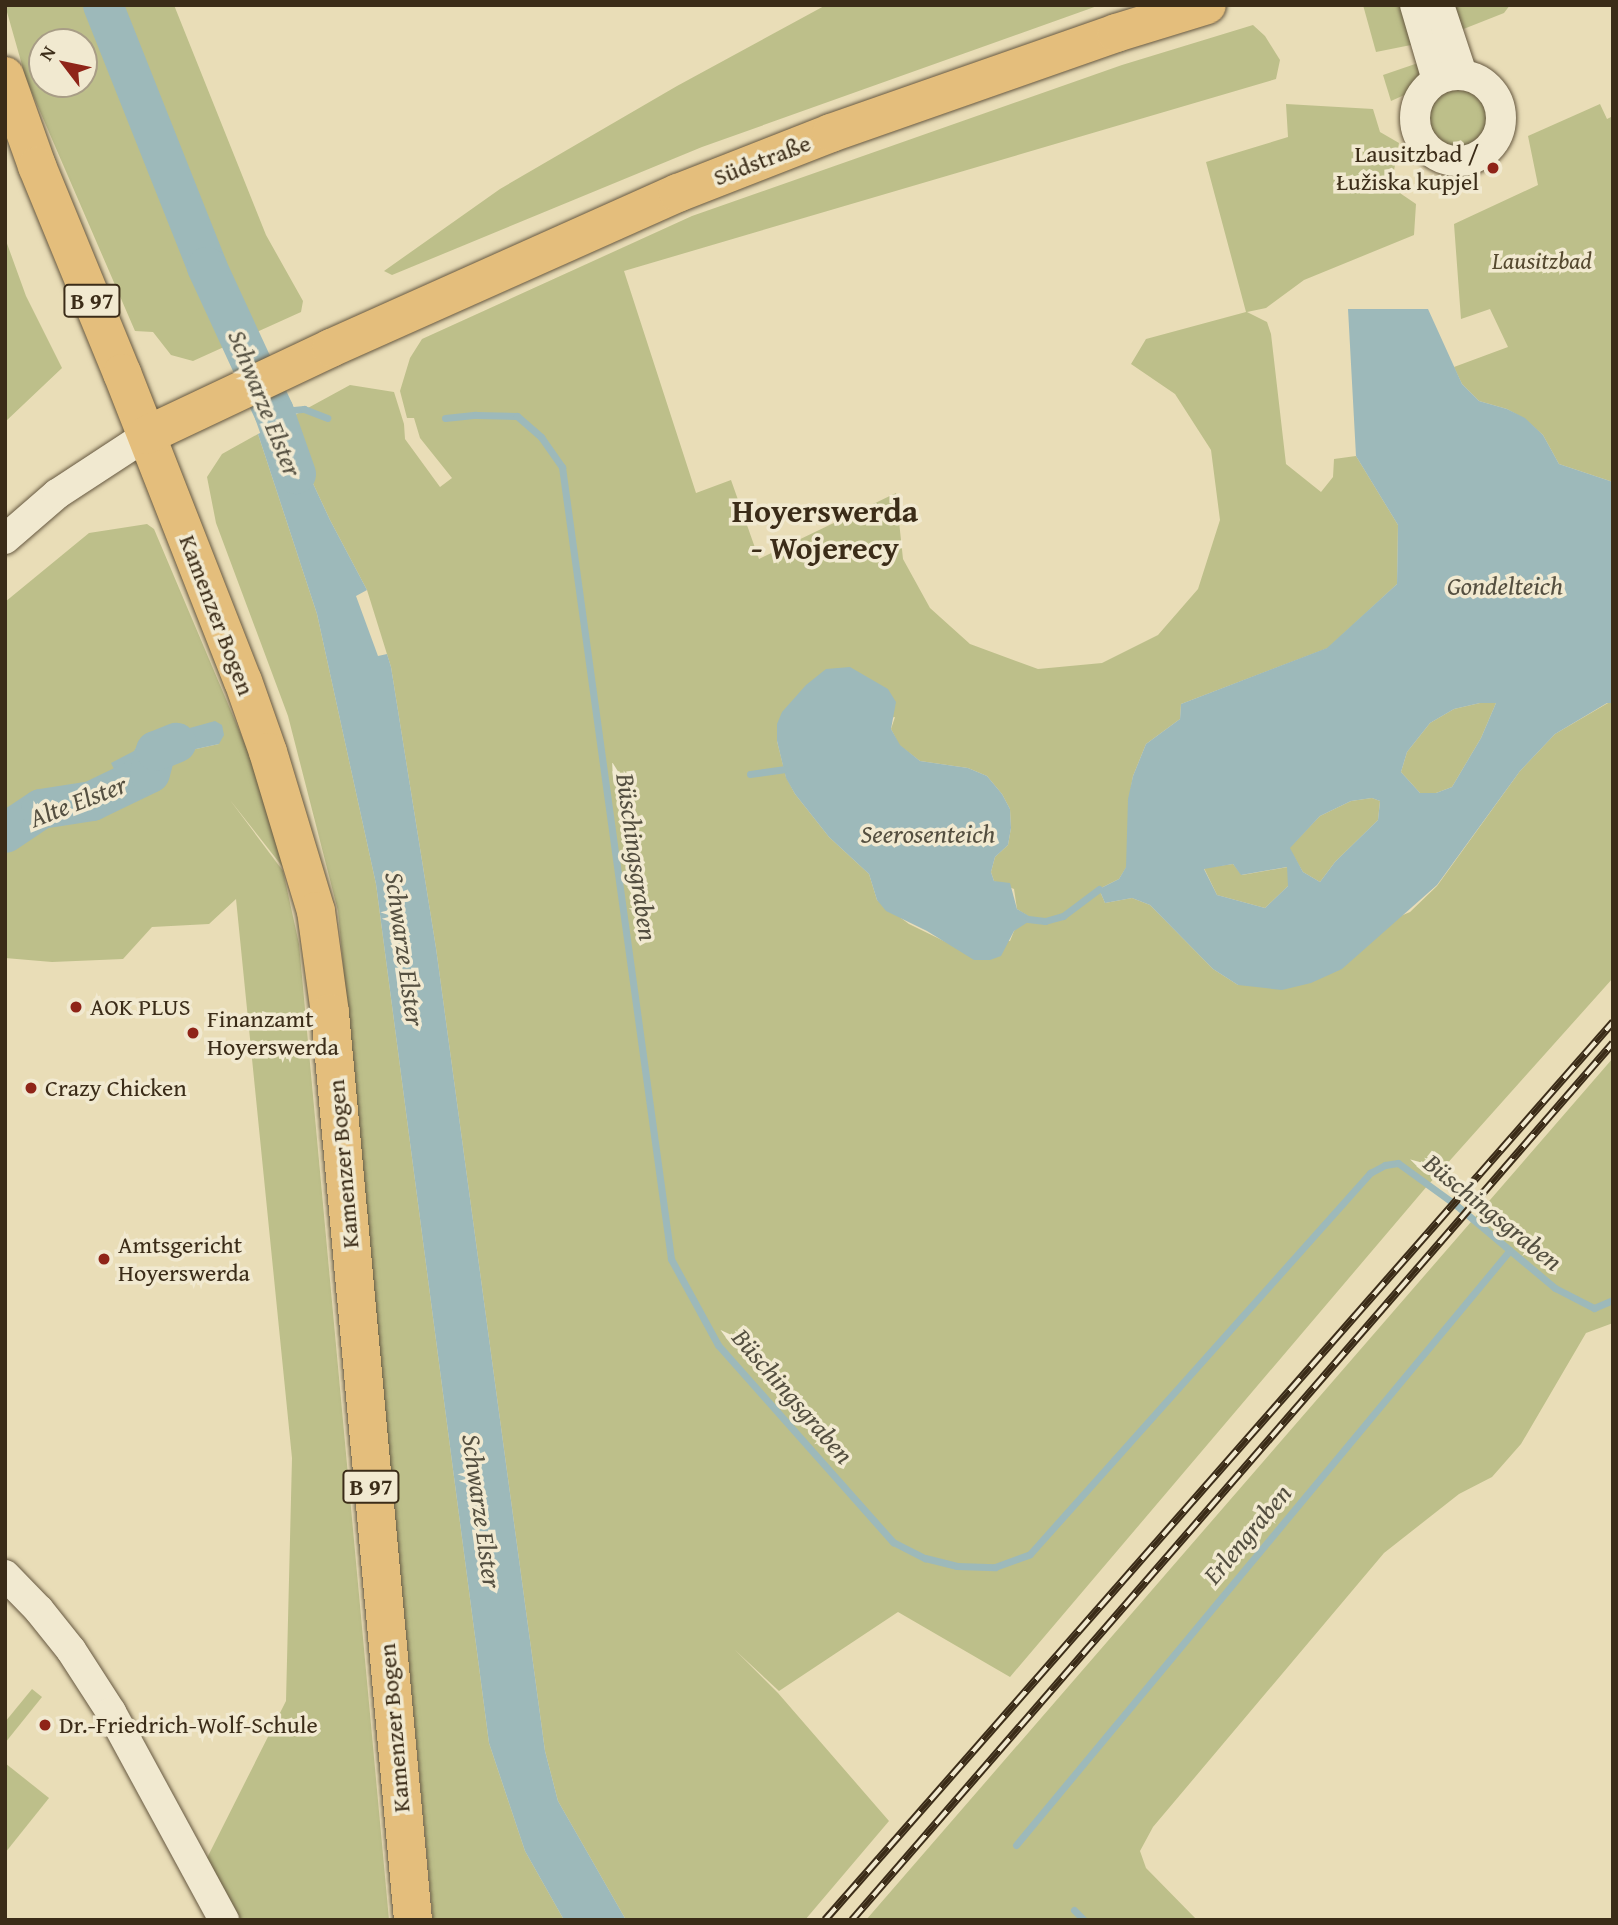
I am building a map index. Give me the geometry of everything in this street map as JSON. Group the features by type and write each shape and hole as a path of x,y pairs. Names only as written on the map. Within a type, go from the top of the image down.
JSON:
{"main road":[{"name":"Südstraße","path":"147,436 331,348 678,193 780,153 1116,33 1207,5"},
{"name":"B 97","path":"5,76 37,166 147,436"},
{"name":"Kamenzer Bogen","path":"147,436 268,752 316,911 330,1013 413,1920"}],"street":[{"path":"1415,5 1450,77 1439,5"},
{"path":"5,539 57,494 147,436"},
{"path":"5,1575 39,1610 71,1650 111,1712 224,1920"}],"green space":[{"path":"5,5 174,5 266,235 303,301 301,312 193,361 171,355 153,332 135,331 34,98 98,98 98,28 28,28 28,84"},
{"path":"826,5 1100,5 702,147 392,275 384,271 500,189 677,86"},
{"path":"1363,5 1399,5 1416,44 1376,52"},
{"path":"1455,5 1510,5 1504,13 1461,30"},
{"path":"1253,25 1265,36 1280,60 1276,79 624,271 696,493 731,480 759,559 896,493 903,559 930,608 970,644 1038,669 1102,663 1158,635 1198,589 1220,520 1211,450 1175,394 1131,364 1146,339 1246,312 1206,162 1288,137 1286,104 1373,109 1380,132 1399,143 1391,187 1416,204 1414,235 1304,280 1266,308 1247,312 1267,322 1271,334 1286,464 1321,492 1333,477 1334,459 1356,456 1398,525 1397,584 1328,648 1181,704 1180,719 1146,744 1133,776 1129,799 1127,866 1119,879 1099,889 1105,903 1132,898 1150,905 1213,969 1238,985 1410,912 1437,886 1520,771 1555,734 1608,703 1613,703 1613,978 1428,1185 1010,1677 898,1612 779,1691 735,1650 778,1693 889,1821 805,1920 626,1920 558,1801 545,1751 436,948 391,667 367,590 330,520 284,421 350,385 394,392 404,424 405,439 440,487 452,478 420,438 414,418 407,418 400,391 410,358 422,339 692,216 1122,65","holes":["895,717 891,729 899,745 920,761 968,768 987,776 1002,794 1010,809 1011,828 1008,845 995,857 991,872 994,881 1014,889 1017,909 1028,916 1014,931 1010,941 950,944 909,924 877,900 869,874 829,837 795,794 786,777 777,741"]},
{"path":"1421,62 1420,77 1411,92 1391,101 1383,75"},
{"path":"1458,90 1469,92 1482,103 1487,119 1485,130 1474,143 1458,148 1447,146 1434,135 1429,119 1431,108 1442,95"},
{"name":"Lausitzbad","path":"1600,104 1607,119 1613,116 1613,482 1559,464 1543,435 1525,419 1507,409 1479,401 1462,384 1454,367 1508,347 1490,309 1461,319 1454,224 1538,185 1528,136"},
{"path":"5,238 26,296 62,368 5,422"},
{"path":"258,434 317,614 376,884 489,1743 525,1851 564,1920 433,1920 338,911 288,716 216,523 207,477 222,454"},
{"path":"147,524 154,529 253,763 285,870 230,800 283,871 299,944 389,1920 235,1920 205,1862 286,1701 292,1458 236,899 209,924 152,927 123,959 52,962 5,958 5,835 41,811 93,802 141,777 143,780 155,778 173,754 219,744 138,745 130,759 133,757 141,776 92,800 41,807 5,830 5,602 89,533"},
{"path":"1480,703 1496,703 1481,738 1452,787 1436,793 1420,793 1401,772 1407,752 1430,723 1454,709"},
{"path":"1372,798 1380,801 1378,820 1335,862 1320,882 1303,872 1289,848 1320,816 1351,801"},
{"path":"1233,864 1242,875 1288,867 1288,886 1265,908 1217,895 1204,868"},
{"path":"1613,1058 1613,1323 1586,1333 1521,1444 1492,1477 1459,1494 1384,1553 1153,1827 1140,1851 1146,1868 1197,1920 866,1920"},
{"path":"32,1689 42,1697 5,1743 5,1722"},
{"path":"5,1763 49,1798 5,1853"}],"water":[{"name":"Gondelteich","path":"1348,309 1428,309 1462,384 1479,401 1507,409 1525,418 1543,435 1559,464 1613,482 1613,703 1607,703 1555,734 1520,771 1437,885 1342,969 1311,983 1282,990 1238,985 1213,969 1150,905 1132,898 1105,903 1099,889 1119,879 1126,867 1128,799 1133,776 1146,744 1180,719 1181,704 1327,648 1397,584 1398,525 1356,456","holes":["1480,703 1496,703 1481,738 1452,787 1436,793 1420,793 1401,772 1407,752 1430,723 1454,709","1372,798 1380,801 1378,820 1335,862 1320,882 1303,872 1290,848 1320,816 1351,801","1233,864 1241,875 1287,867 1288,886 1265,908 1217,895 1204,869"]},
{"path":"284,421 330,520 367,590 356,596 378,656 387,654 391,667 436,948 545,1751 558,1801 626,1920 564,1920 525,1851 489,1743 376,884 317,614 258,434"},
{"name":"Seerosenteich","path":"850,667 888,689 896,702 891,729 900,745 920,761 968,768 987,776 1010,809 1008,845 995,857 991,872 994,881 1010,883 1017,909 1029,916 1028,922 1014,931 1001,956 990,960 974,960 927,931 886,911 877,900 869,874 829,837 795,794 786,778 777,741 777,724 782,712 806,685 826,669"},
{"path":"215,721 222,725 224,735 219,744 173,754 160,779 149,777 143,780 132,758 137,773 120,781 111,763 134,751 139,742"}],"waterway":[{"name":"Schwarze Elster","path":"103,5 207,267 274,412 296,474"},
{"name":"Büschingsgraben","path":"274,412 304,409 327,418"},
{"name":"Büschingsgraben","path":"445,418 476,415 517,416 541,437 562,467 671,1259 718,1345 893,1542 925,1558 957,1566 995,1567 1030,1554 1370,1173 1385,1165 1398,1163 1456,1205 1555,1288 1594,1308 1613,1300"},
{"name":"Alte Elster","path":"5,833 41,809 92,801 150,773 156,751 176,743"},
{"path":"750,774 784,769"},
{"path":"1028,919 1045,921 1063,916 1099,889"},
{"name":"Erlengraben","path":"1016,1845 1510,1250"},
{"name":"Erlengraben","path":"1074,1910 1084,1920"}],"railway":[{"path":"825,1920 1613,1022"},
{"path":"852,1920 1613,1043"}],"place":[{"name":"Lausitzbad / Łužiska kupjel","path":"1493,168"},
{"name":"AOK PLUS","path":"76,1007"},
{"name":"Finanzamt Hoyerswerda","path":"193,1033"},
{"name":"Crazy Chicken","path":"31,1088"},
{"name":"Amtsgericht Hoyerswerda","path":"104,1259"},
{"name":"Dr.-Friedrich-Wolf-Schule","path":"45,1725"}],"district":[{"name":"Hoyerswerda - Wojerecy","path":"825,530"}]}
